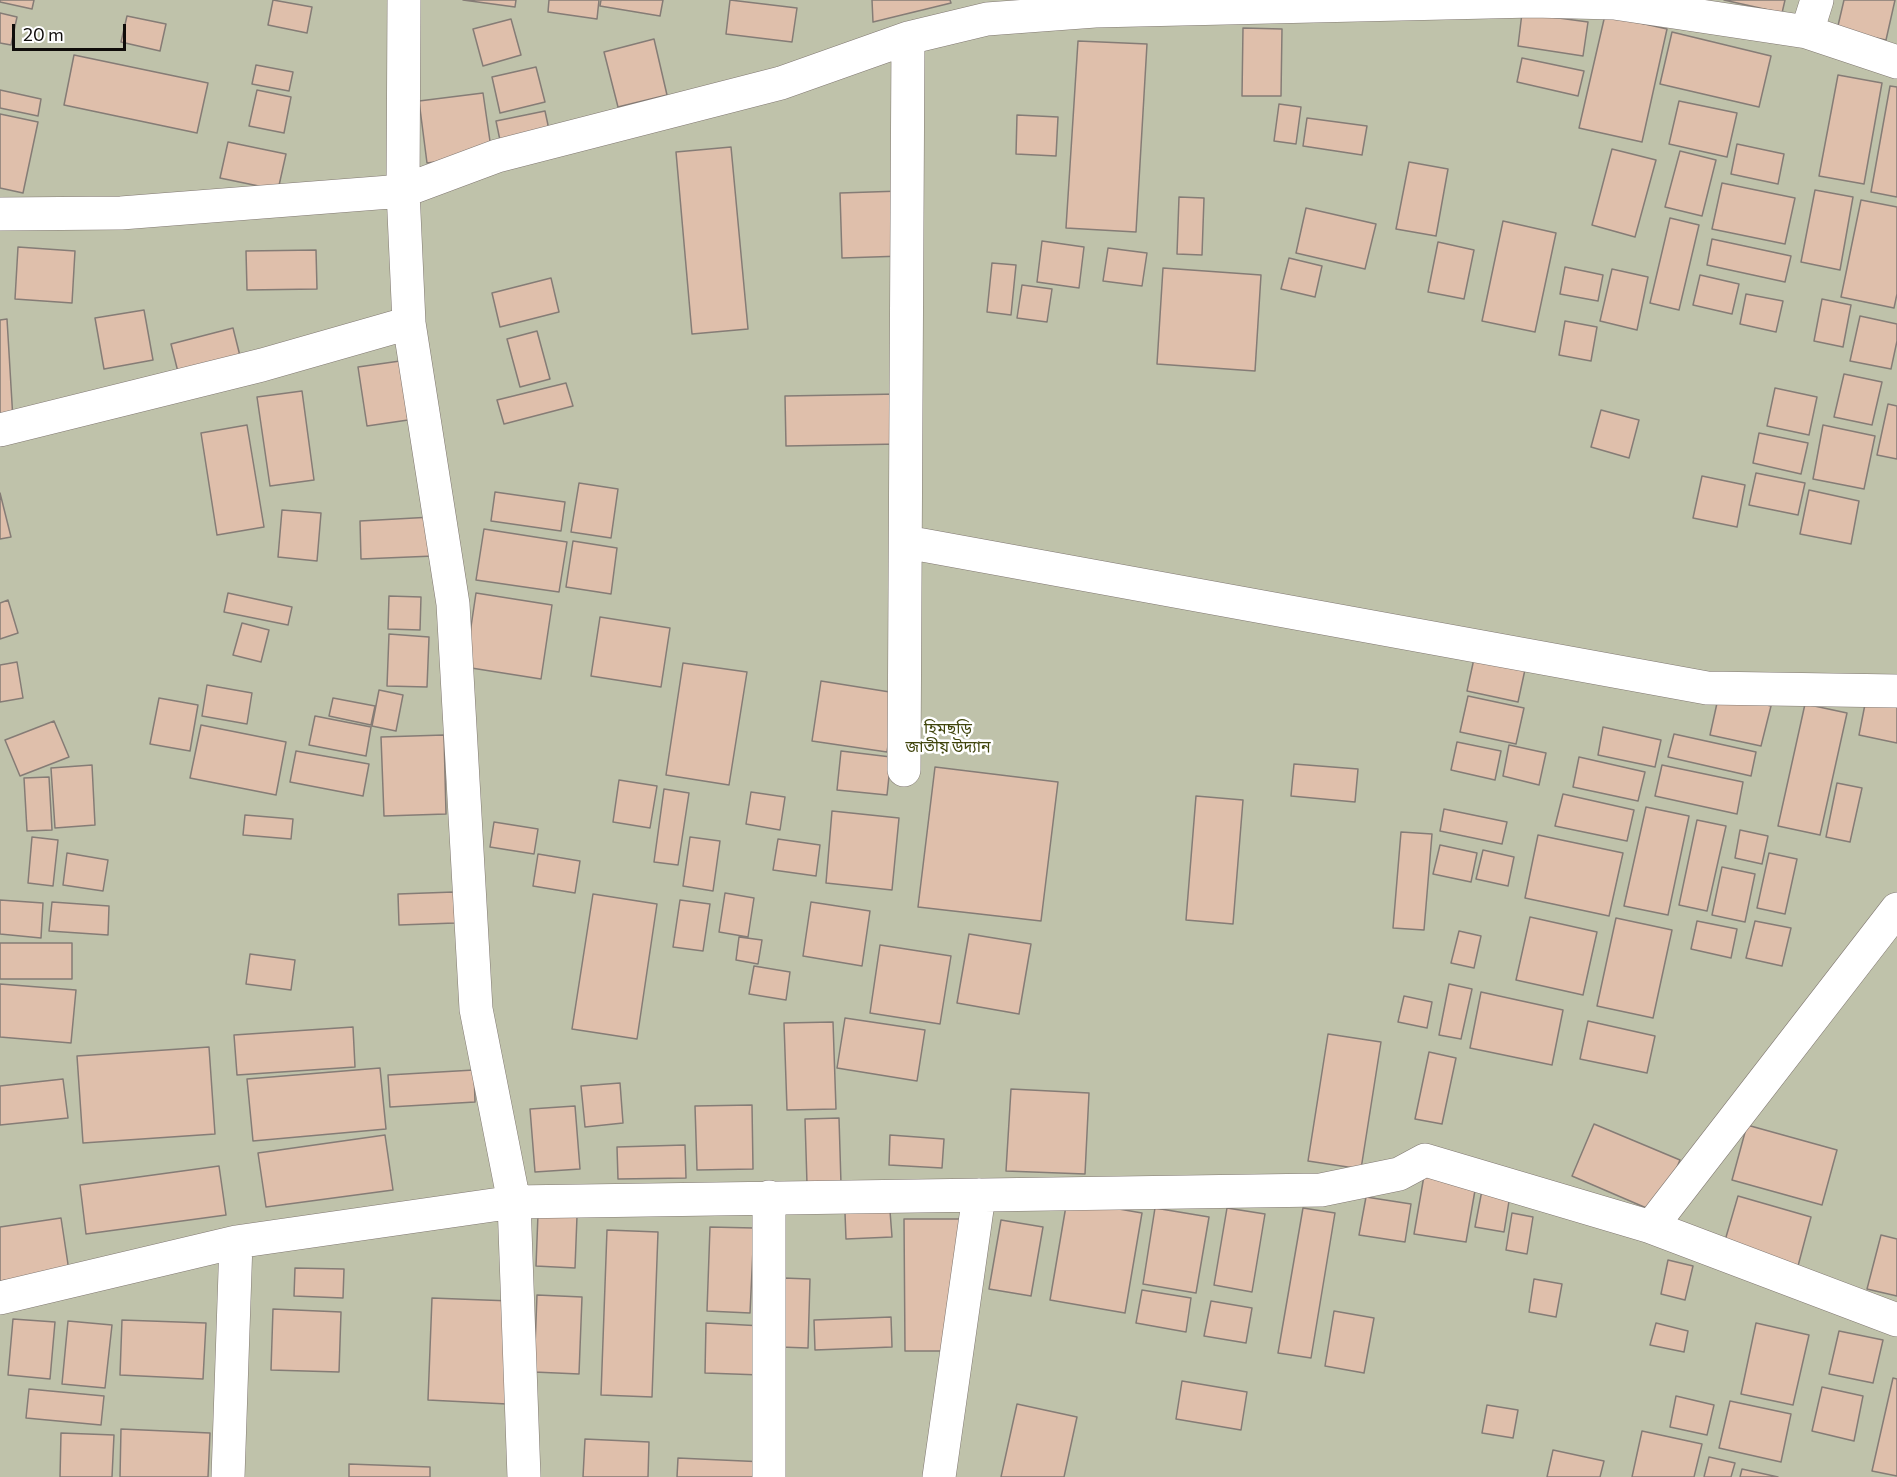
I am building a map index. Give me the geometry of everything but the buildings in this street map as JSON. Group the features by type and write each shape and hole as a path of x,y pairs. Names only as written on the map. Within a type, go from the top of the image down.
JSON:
{"street":[{"path":"404,0 403,190 409,323 453,604 476,1009 514,1202 524,1477"},
{"path":"1807,32 1817,0"},
{"path":"0,214 121,213 403,190 497,156 781,83 908,38 987,19 1095,6 1545,1 1614,3 1807,32 1897,62"},
{"path":"904,770 908,38"},
{"path":"0,430 262,365 409,323"},
{"path":"906,542 1707,688 1897,691"},
{"path":"1651,1227 1897,909"},
{"path":"0,1298 236,1242 514,1202 1321,1190 1399,1174 1425,1160 1651,1227 1897,1320"},
{"path":"939,1477 979,1195"},
{"path":"769,1197 769,1477"},
{"path":"228,1477 236,1242"}],"green space":[{"name":"হিমছড়ি জাতীয় উদ্যান","path":"0,0 1897,0 1897,1477 0,1477"}]}
